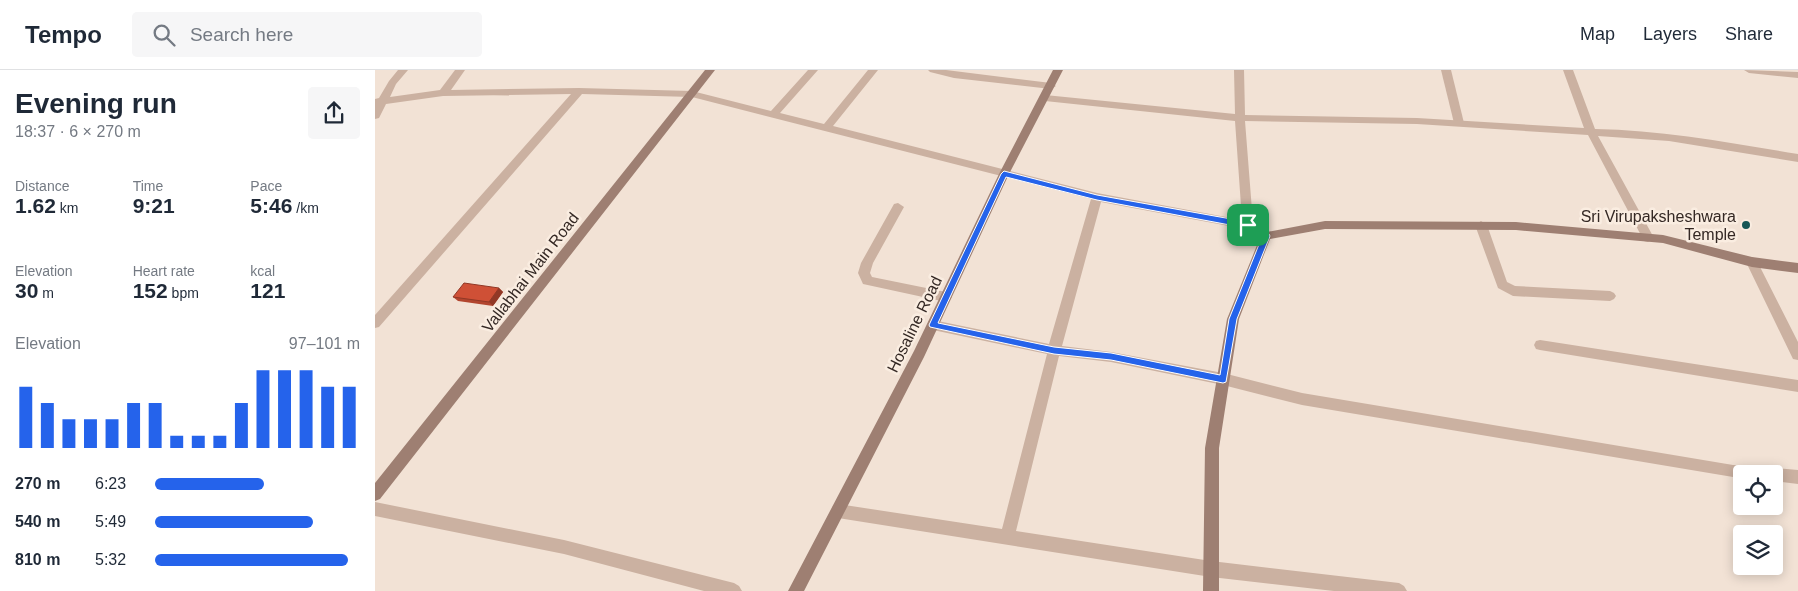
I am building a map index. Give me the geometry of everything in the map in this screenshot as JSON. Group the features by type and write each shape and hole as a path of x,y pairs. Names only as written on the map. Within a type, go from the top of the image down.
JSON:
{"street":[{"path":"375,116 379,101 403,70"},
{"path":"443,93 460,70"},
{"name":"Vallabhai Main Road","path":"375,494 693,94 710,70"},
{"path":"773,114 813,70"},
{"path":"825,128 873,70"},
{"path":"933,70 1048,92 1240,118 1459,123 1615,132 1798,158"},
{"name":"Hosaline Road","path":"796,591 933,325 1004,174 1058,70"},
{"path":"1239,70 1240,118 1248,225"},
{"path":"1445,70 1459,123"},
{"path":"1568,70 1591,132 1648,238"},
{"path":"1749,70 1798,76"},
{"path":"379,101 443,93 579,91 693,94 1097,198 1248,225 1266,236 1325,225 1516,226 1663,239 1752,262 1798,268"},
{"path":"375,323 579,91"},
{"path":"1007,537 1054,350 1097,198"},
{"path":"898,207 867,263 865,277 867,281 946,297"},
{"path":"1481,225 1502,285 1508,290 1513,292 1609,296"},
{"path":"1211,591 1212,448 1233,319 1266,236"},
{"path":"1752,262 1798,355"},
{"path":"933,325 1054,350 1111,357 1223,379 1302,399 1685,464 1733,470"},
{"path":"1540,345 1798,386"},
{"path":"1783,475 1798,477"},
{"path":"375,509 564,547 734,591"},
{"path":"838,510 1211,569 1399,591"}],"building":[{"path":"464,283 499,288 489,302 453,297"}],"place":[{"name":"Sri Virupaksheshwara Temple","path":"1746,225"}],"route":[{"path":"1004,174 1097,198 1248,225 1266,236 1233,319 1223,379 1111,357 1054,350 933,325 1004,174"}]}
